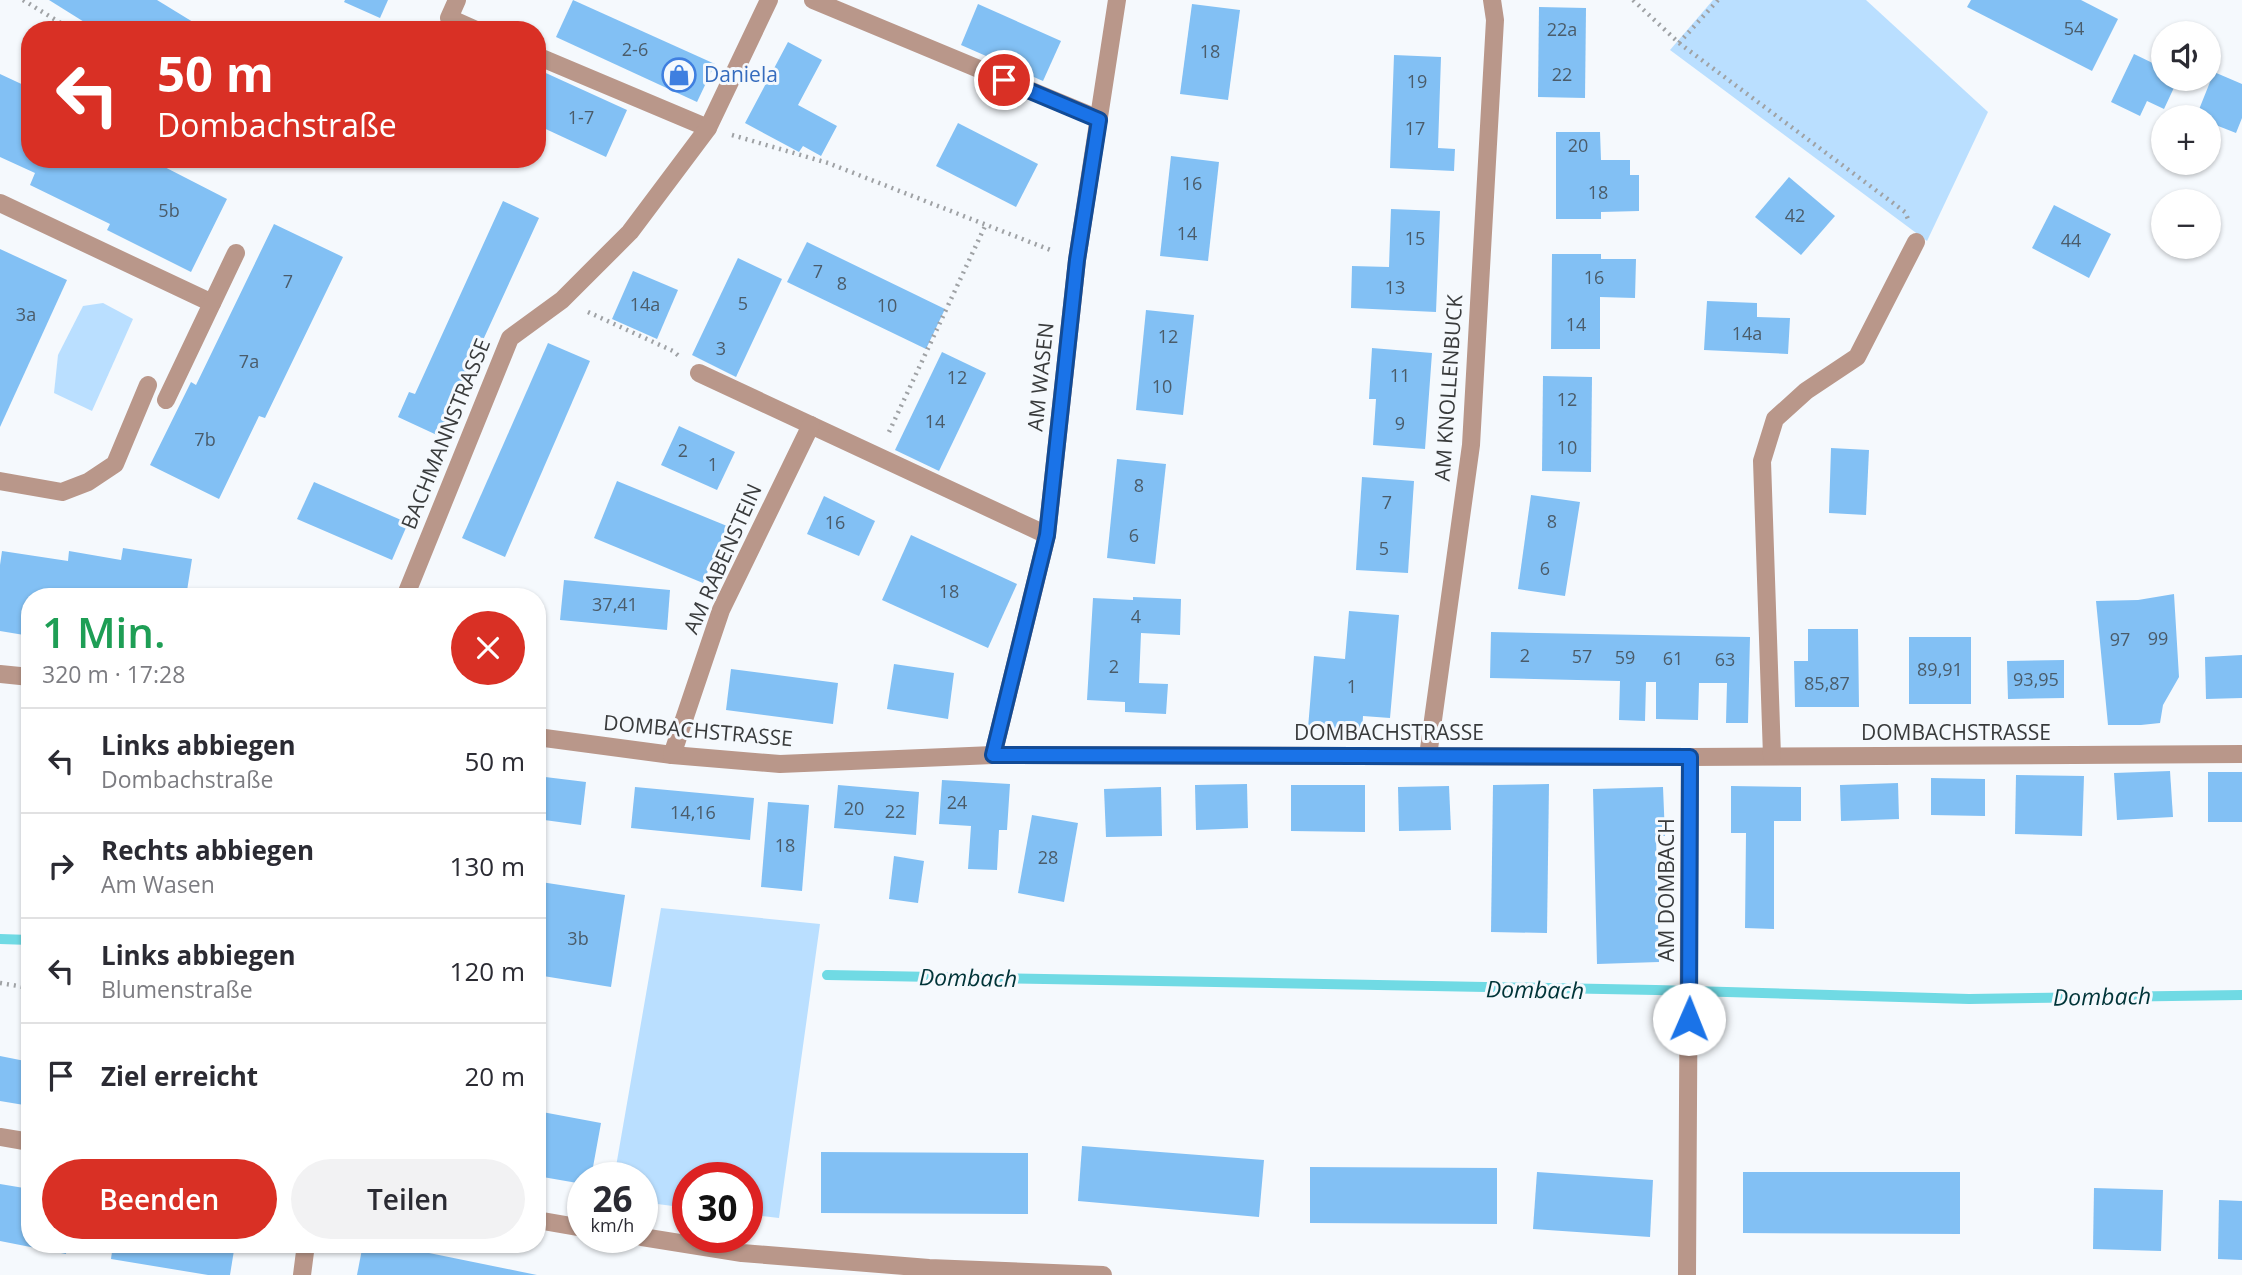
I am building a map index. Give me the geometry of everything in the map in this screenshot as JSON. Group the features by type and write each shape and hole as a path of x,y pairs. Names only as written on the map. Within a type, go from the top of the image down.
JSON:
{"street":[{"path":"454,21 449,19 457,0"},
{"name":"BACHMANNSTRASSE","path":"409,588 510,338 562,300 630,232 708,128 769,0"},
{"path":"813,0 1099,120"},
{"name":"AM WASEN","path":"993,755 1047,535 1077,260 1117,0"},
{"name":"AM KNOLLENBUCK","path":"1428,757 1471,445 1495,20 1492,0"},
{"path":"546,60 708,128"},
{"path":"0,203 212,303"},
{"path":"1772,756 1762,461 1774,419 1806,391 1857,357 1916,242"},
{"path":"166,400 236,253"},
{"path":"699,373 1047,535"},
{"path":"0,481 62,492 88,482 115,464 148,385"},
{"name":"AM RABENSTEIN","path":"671,755 721,610 811,425"},
{"path":"0,674 21,676"},
{"name":"DOMBACHSTRASSE","path":"546,738 671,755 780,764 993,755 1690,757 2242,754"},
{"name":"AM DOMBACH","path":"1687,1275 1690,757"},
{"path":"0,1137 21,1140"},
{"path":"546,1222 567,1225"},
{"path":"658,1240 742,1253 928,1272 1103,1275"},
{"path":"302,1275 305,1253"}],"path":[{"path":"23,0 57,21"},
{"path":"1633,0 1679,43 1905,212 1916,242"},
{"path":"1679,43 1718,0"},
{"path":"708,128 828,163 1077,260"},
{"path":"877,456 986,224"},
{"path":"562,300 673,351 699,373"},
{"path":"0,984 21,987"}],"shaded area":[{"path":"1713,0 1866,0 1988,112 1927,241 1670,50"},
{"path":"103,303 133,319 92,411 54,393 58,355 83,306"},
{"path":"661,908 820,924 779,1218 763,1216 763,1162 672,1162 672,1206 658,1204 658,1162 617,1162"}],"building":[{"path":"49,0 157,0 191,21 83,21"},
{"path":"388,0 380,18 344,2"},
{"path":"573,0 715,64 697,102 556,37"},
{"path":"1971,0 2081,0 2118,19 2092,71 1967,7"},
{"path":"978,4 1061,41 1043,81 961,45"},
{"path":"1192,4 1240,10 1228,100 1180,94"},
{"path":"1539,7 1586,8 1585,98 1538,97"},
{"path":"788,42 822,60 798,105 837,126 821,156 803,146 799,152 745,123"},
{"path":"2134,54 2151,62 2151,91 2172,91 2166,105 2156,105 2147,101 2140,116 2111,102"},
{"path":"1394,55 1441,57 1438,148 1455,149 1454,171 1390,168"},
{"path":"546,73 627,110 606,157 546,129"},
{"path":"0,74 21,84 21,167 0,157"},
{"path":"2221,75 2242,84 2242,118 2236,133 2221,127 2221,105 2201,105 2206,91 2221,91"},
{"path":"958,123 1038,164 1016,207 936,166"},
{"path":"1556,132 1600,132 1601,160 1630,160 1630,175 1639,175 1639,211 1601,212 1601,219 1556,219"},
{"path":"1171,156 1219,162 1208,261 1160,256"},
{"path":"24,168 167,168 227,199 191,272 107,230 110,224 30,185 35,173"},
{"path":"1789,177 1835,216 1801,255 1755,217"},
{"path":"503,201 539,218 439,436 398,417 409,392 415,394"},
{"path":"2054,205 2111,234 2089,278 2032,248"},
{"path":"1391,209 1440,211 1436,312 1351,308 1352,266 1389,267"},
{"path":"274,224 343,257 265,418 259,416 219,499 150,465 191,382 196,385"},
{"path":"807,242 945,309 926,349 787,282"},
{"path":"0,249 67,280 0,427"},
{"path":"1552,254 1601,254 1601,259 1636,259 1635,298 1600,297 1600,349 1551,349"},
{"path":"738,258 782,279 736,377 692,355"},
{"path":"633,271 678,290 657,339 612,319"},
{"path":"1707,301 1757,303 1757,317 1790,318 1788,354 1704,350"},
{"path":"1146,310 1194,315 1183,415 1136,410"},
{"path":"548,343 590,361 505,557 462,538"},
{"path":"1372,348 1432,353 1425,449 1373,445 1376,399 1369,399"},
{"path":"942,352 986,373 939,471 895,450"},
{"path":"1543,376 1592,377 1591,472 1542,471"},
{"path":"679,426 735,452 717,490 661,465"},
{"path":"1831,448 1869,450 1866,515 1829,513"},
{"path":"1117,459 1166,464 1155,564 1107,558"},
{"path":"1362,477 1414,481 1408,573 1356,570"},
{"path":"617,481 727,526 703,583 594,538"},
{"path":"314,482 408,523 392,560 297,519"},
{"path":"1531,495 1580,502 1565,596 1518,589"},
{"path":"824,496 875,521 859,556 807,534"},
{"path":"911,535 1017,584 988,648 882,600"},
{"path":"123,548 192,559 187,588 21,588 21,634 0,631 2,551 68,561 69,551 121,560"},
{"path":"564,580 670,590 667,630 560,620"},
{"path":"2174,594 2179,677 2163,705 2160,723 2108,725 2096,601 2138,600"},
{"path":"1133,597 1181,599 1180,635 1141,633 1139,683 1168,684 1166,714 1125,712 1125,702 1087,700 1093,598 1133,600"},
{"path":"1349,611 1399,615 1390,718 1363,716 1362,733 1308,728 1314,656 1345,659"},
{"path":"1808,629 1858,629 1859,707 1795,707 1794,661 1808,661"},
{"path":"1491,632 1750,637 1748,723 1726,723 1727,683 1699,683 1698,720 1656,719 1656,682 1646,682 1645,721 1619,720 1620,681 1490,678"},
{"path":"1909,637 1971,637 1971,704 1909,704"},
{"path":"2242,655 2242,698 2206,699 2205,657"},
{"path":"2064,660 2064,698 2008,699 2007,661"},
{"path":"894,664 954,673 948,719 887,709"},
{"path":"731,669 838,683 833,724 726,710"},
{"path":"2170,771 2173,817 2117,820 2114,773"},
{"path":"2208,772 2242,772 2242,822 2208,822"},
{"path":"2016,775 2084,776 2082,836 2015,834"},
{"path":"546,777 586,782 581,825 546,820"},
{"path":"1931,778 1985,779 1985,816 1931,815"},
{"path":"942,780 1010,784 1007,830 999,830 997,870 968,869 971,826 939,824"},
{"path":"1898,783 1899,819 1841,821 1840,785"},
{"path":"1247,784 1248,828 1196,830 1195,785"},
{"path":"1549,784 1547,933 1491,932 1493,785"},
{"path":"838,785 919,792 916,835 834,828"},
{"path":"1291,785 1365,785 1365,832 1291,831"},
{"path":"1449,786 1451,830 1399,831 1398,787"},
{"path":"1731,786 1801,787 1801,821 1774,821 1774,929 1745,928 1746,833 1731,833"},
{"path":"635,787 754,798 750,840 631,828"},
{"path":"1161,787 1162,836 1106,837 1104,789"},
{"path":"1663,787 1665,836 1656,836 1659,962 1597,964 1593,789"},
{"path":"768,802 809,805 802,891 761,887"},
{"path":"1032,815 1078,823 1064,902 1018,893"},
{"path":"894,856 924,861 918,903 889,899"},
{"path":"546,883 625,895 611,987 546,976"},
{"path":"0,1056 21,1060 21,1104 0,1101"},
{"path":"546,1113 601,1123 594,1162 567,1162 567,1181 546,1178"},
{"path":"1082,1146 1264,1160 1259,1217 1078,1201"},
{"path":"821,1152 1028,1153 1028,1214 821,1213"},
{"path":"1310,1167 1497,1168 1497,1224 1310,1223"},
{"path":"1537,1172 1653,1180 1650,1237 1533,1229"},
{"path":"1743,1172 1960,1172 1960,1234 1743,1233"},
{"path":"0,1184 21,1188 21,1245 0,1241"},
{"path":"2094,1188 2163,1190 2161,1251 2093,1249"},
{"path":"2219,1200 2242,1201 2242,1260 2218,1259"},
{"path":"112,1253 234,1253 230,1275 208,1275 111,1259"},
{"path":"361,1253 429,1253 537,1275 357,1275"}],"waterway":[{"name":"Dombach","path":"0,939 21,940"},
{"name":"Dombach","path":"827,975 1656,990 1969,999 2242,995"}],"place":[{"name":"Daniela","path":"679,75"}],"route":[{"path":"1004,80 1099,120 1077,260 1047,535 993,755 1690,757 1689,1019"}]}
